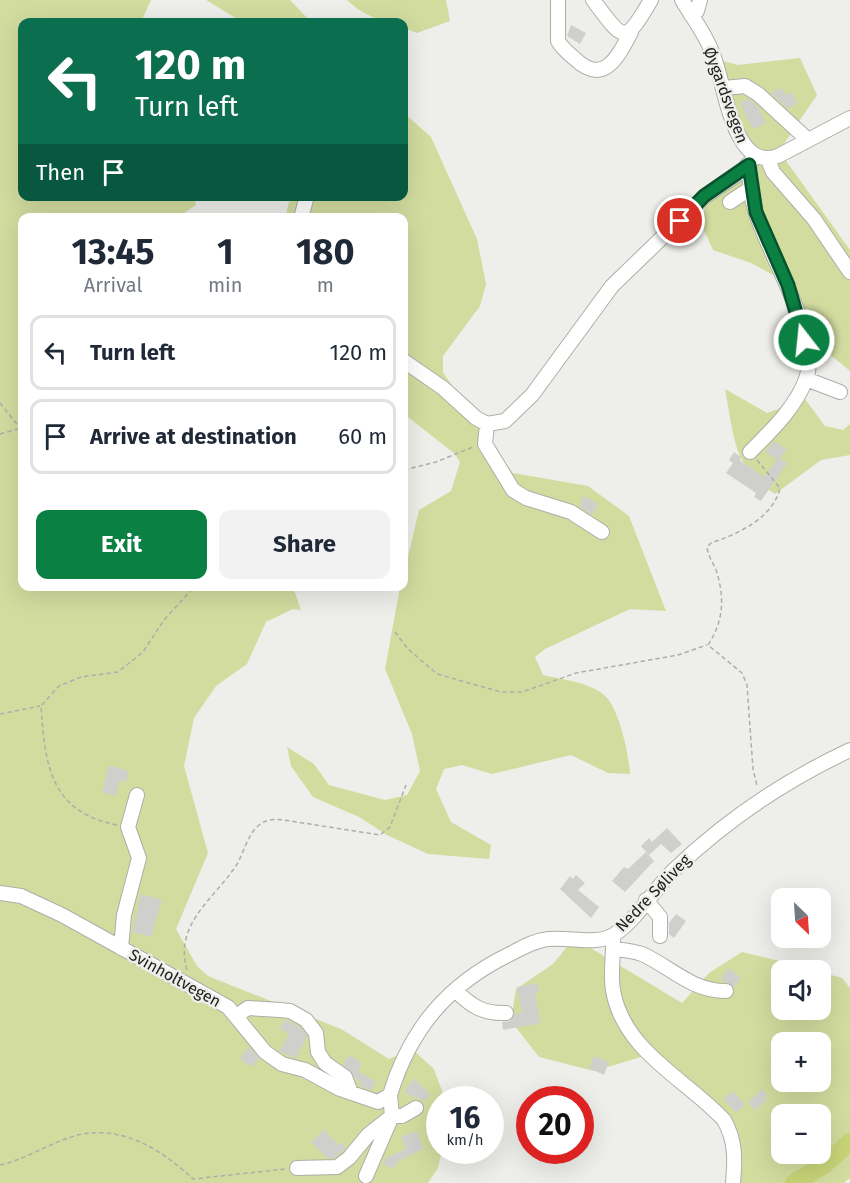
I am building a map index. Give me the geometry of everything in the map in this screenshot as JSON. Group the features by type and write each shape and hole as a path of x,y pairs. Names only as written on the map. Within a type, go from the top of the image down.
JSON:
{"street":[{"path":"558,0 558,41 588,70 598,72 604,69 619,52 631,32 640,23 651,0"},
{"path":"593,0 617,31 631,32"},
{"name":"Øygardsvegen","path":"682,0 712,52 737,131 745,147 757,161 773,172 814,219 850,272"},
{"path":"691,15 697,11 700,0"},
{"path":"724,88 746,86 758,94 808,140"},
{"path":"408,364 487,424 505,422 518,412 612,286 704,196 757,161 808,140 850,118"},
{"path":"750,452 773,430 806,379 808,356 788,285 756,212 750,188 757,161"},
{"path":"730,202 750,188"},
{"path":"806,379 840,392"},
{"path":"487,424 485,442 513,490 526,498 571,512 602,532"},
{"name":"Nedre Søliveg","path":"733,1183 735,1148 724,1120 642,1048 623,1021 612,987 614,942 646,900 695,850 763,798 850,750"},
{"path":"121,948 124,915 139,858 128,826 137,795"},
{"name":"Svinholtvegen","path":"0,892 21,896 62,915 228,1007 266,1052 282,1064 305,1070 351,1093 378,1102 390,1095"},
{"path":"646,900 660,917 660,936"},
{"path":"366,1176 392,1116 390,1095 399,1066 411,1044 428,1020 465,979 485,966 532,943 554,938 599,939 614,942 641,954 691,984 709,990 726,991"},
{"path":"455,990 470,1005 482,1011 506,1013"},
{"path":"236,1016 248,1008 290,1011 306,1020 316,1033 318,1052 325,1063 345,1077 351,1093"},
{"path":"297,1168 337,1167 349,1158 368,1135 392,1116 402,1116 416,1108"}],"path":[{"path":"0,403 18,424"},
{"path":"0,434 18,429"},
{"path":"408,469 436,462 485,442"},
{"path":"395,632 408,649 437,674 501,692 522,692 576,673 678,655 708,645 720,624 722,610 717,573 707,547 711,543 744,529 771,508 780,488 750,452"},
{"path":"0,714 41,706 59,686 81,677 118,672 143,652 164,620 190,591"},
{"path":"708,645 742,673 747,685 753,769 763,798"},
{"path":"41,706 44,754 65,801 95,820 128,826"},
{"path":"193,988 186,966 187,934 207,899 234,870 257,826 273,819 380,835 390,827 406,785"},
{"path":"0,1165 77,1135 114,1132 131,1137 178,1165 193,1179 297,1168"}],"green space":[{"path":"0,0 151,0 143,18 18,18 18,201 195,201 196,205 184,213 18,213 18,591 294,591 301,610 293,609 266,622 247,664 216,686 194,718 184,766 208,853 176,929 197,966 208,976 341,1029 389,1059 412,1049 434,1069 440,1086 426,1086 426,1164 439,1164 428,1183 0,1183"},
{"path":"206,0 290,0 307,18 235,18"},
{"path":"347,0 446,0 450,21 417,33 408,30 408,18 377,18 360,10"},
{"path":"800,58 817,95 779,151 850,250 850,371 815,342 784,281 751,263 713,250 702,226 706,199 751,154 725,84 723,61 738,65"},
{"path":"408,117 431,137 477,239 486,284 480,306 443,356 443,372 484,435 513,473 588,486 629,516 666,611 630,609 545,649 535,657 543,675 586,685 602,693 608,699 623,735 630,774 608,773 571,755 492,774 462,765 444,769 436,789 451,822 491,845 489,859 428,854 387,835 359,817 313,797 291,766 287,747 314,764 329,785 385,800 407,795 420,771 412,734 385,669 399,591 408,591 408,557 419,510 451,491 460,462 455,454 408,417 408,213 286,213 289,202 408,201"},
{"path":"725,389 767,413 805,399 825,426 843,430 850,424 850,455 821,460 775,494 750,473 737,449"},
{"path":"574,938 682,1003 709,973 742,952 775,960 771,960 771,1020 831,1020 831,975 842,978 850,988 850,1178 844,1183 730,1183 738,1145 651,1054 594,1071 539,1057 511,1021 516,989 553,964"}],"building":[{"path":"571,25 586,33 580,44 567,36"},
{"path":"782,88 785,95 791,92 797,103 788,109 771,93"},
{"path":"749,99 757,106 766,123 753,129 740,103"},
{"path":"774,441 786,449 780,459 787,463 761,501 754,497 756,493 726,473 733,463 729,460 734,452 741,457 740,460 743,463 765,477 777,459 765,452"},
{"path":"584,496 598,504 592,515 579,506"},
{"path":"109,765 129,771 126,782 120,780 116,796 102,792"},
{"path":"667,828 682,844 671,853 661,844 649,855 641,846 649,838 652,842"},
{"path":"646,852 654,861 625,892 612,881 624,867 628,869"},
{"path":"576,875 585,883 578,890 599,907 591,918 560,889 570,876 573,879"},
{"path":"141,894 162,900 151,937 132,932"},
{"path":"676,914 686,921 674,938 669,934 669,923"},
{"path":"729,968 741,978 734,987 721,979"},
{"path":"538,983 539,992 535,992 540,1023 503,1030 502,1022 510,1021 515,1014 522,1013 517,987"},
{"path":"285,1020 300,1027 307,1036 296,1058 279,1051 289,1034 279,1028"},
{"path":"248,1047 259,1058 252,1067 240,1059"},
{"path":"349,1055 362,1063 358,1071 376,1082 371,1090 359,1086 361,1083 343,1065"},
{"path":"594,1056 609,1062 604,1075 589,1068"},
{"path":"414,1078 426,1090 426,1099 424,1101 414,1096 412,1098 404,1091"},
{"path":"762,1089 767,1095 764,1097 767,1100 755,1110 748,1102"},
{"path":"733,1091 745,1105 736,1113 724,1099"},
{"path":"324,1130 339,1145 341,1143 346,1148 334,1158 327,1158 311,1142"},
{"path":"417,1131 423,1149 397,1162 393,1169 383,1164 387,1157 406,1149 401,1137"}],"waterway":[{"path":"794,1183 824,1165 850,1142"}],"route":[{"path":"680,221 704,196 749,165 750,188 756,212 788,285 804,340"}]}
